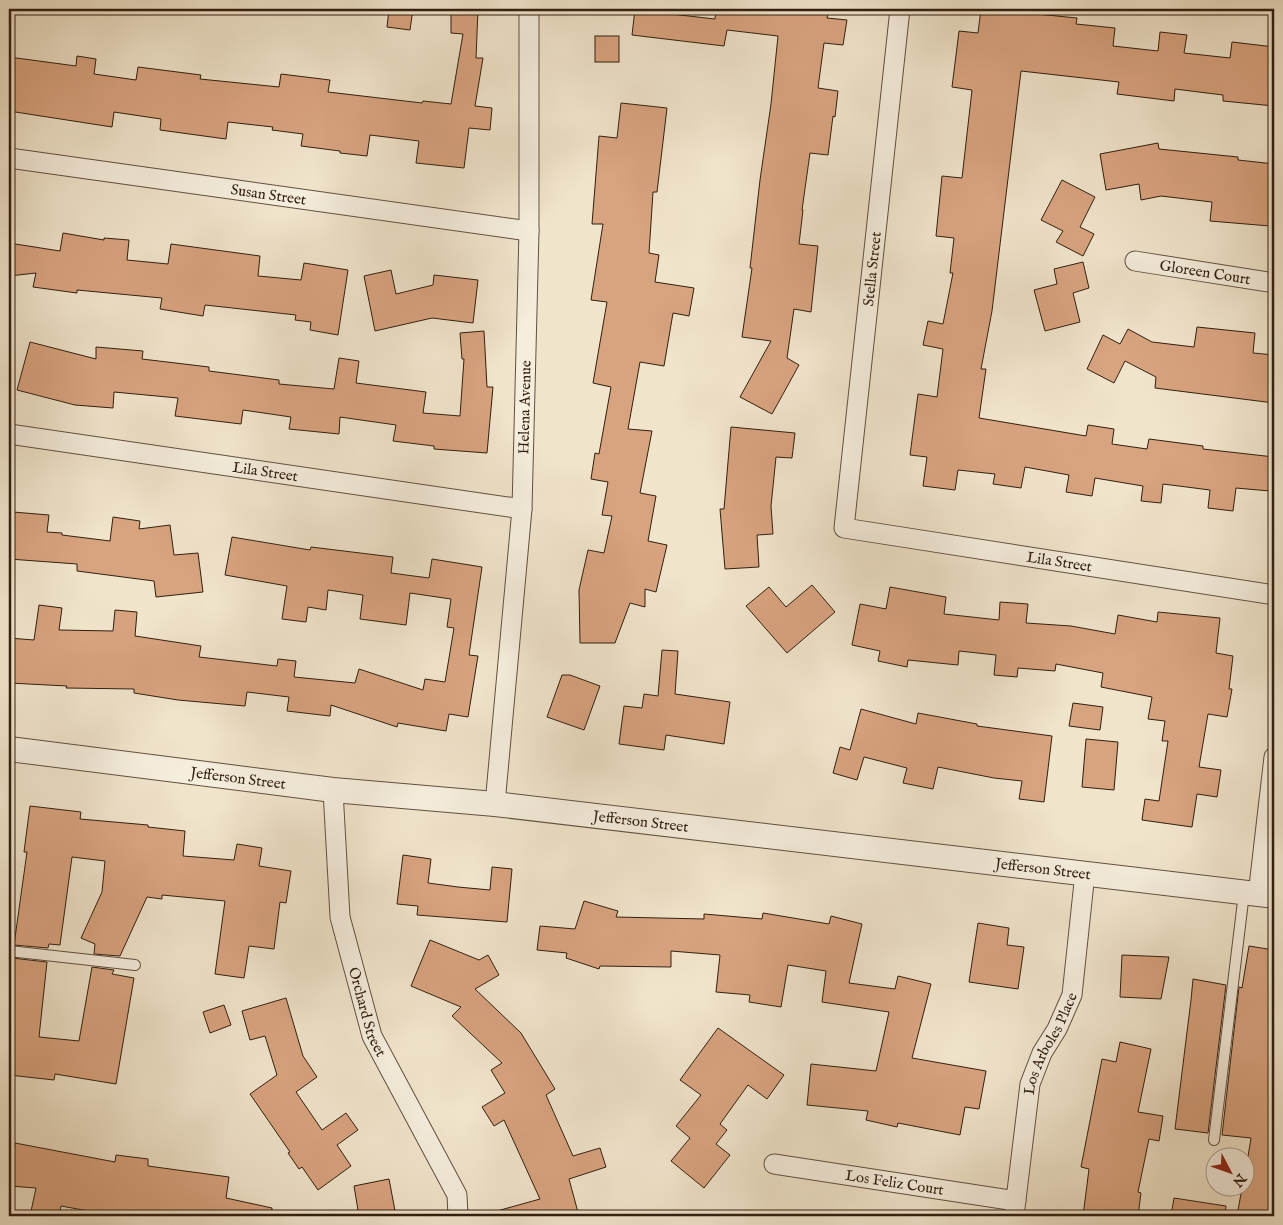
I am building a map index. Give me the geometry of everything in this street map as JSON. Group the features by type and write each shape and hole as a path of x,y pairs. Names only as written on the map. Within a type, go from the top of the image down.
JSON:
{"street":[{"name":"Helena Avenue","path":"495,804 522,509 528,231 529,9"},
{"name":"Stella Street","path":"844,528 900,9"},
{"name":"Susan Street","path":"9,158 528,231"},
{"name":"Gloreen Court","path":"1136,261 1274,283"},
{"name":"Lila Street","path":"9,434 522,509"},
{"name":"Lila Street","path":"844,528 1274,595"},
{"name":"Jefferson Street","path":"9,753 332,790 495,804 1259,895"},
{"path":"1259,895 1274,756"},
{"name":"Orchard Street","path":"332,790 340,917 372,1036 457,1195 458,1216"},
{"name":"Los Arboles Place","path":"1015,1208 1030,1084 1042,1053 1058,1028 1072,995 1084,873"},
{"name":"Los Feliz Court","path":"774,1164 1015,1208"}],"lane":[{"path":"1214,1140 1259,895"},
{"path":"9,951 135,965"}],"building":[{"path":"389,9 413,9 410,30 387,27"},
{"path":"451,9 478,9 476,58 483,58 475,106 492,108 490,130 469,128 464,168 416,163 419,141 370,135 367,156 301,146 303,134 272,130 273,127 228,122 226,139 160,130 161,119 114,112 112,127 9,111 9,57 76,66 77,56 96,59 94,74 136,80 138,67 201,75 200,79 279,87 281,74 330,80 328,92 422,103 423,101 451,104 463,34 451,33"},
{"path":"635,9 671,9 671,14 715,19 716,9 829,9 827,18 847,20 843,45 824,43 818,88 838,91 835,117 833,116 828,155 810,153 802,210 799,244 818,246 811,312 794,309 787,358 799,365 772,414 740,397 771,341 742,337 752,268 750,268 778,36 727,30 724,46 632,35"},
{"path":"981,9 1027,9 1027,13 1077,18 1076,24 1115,28 1113,46 1158,51 1160,32 1187,35 1184,53 1230,58 1232,42 1274,47 1274,106 1223,101 1223,95 1175,89 1174,101 1117,94 1119,82 1021,71 992,311 981,369 986,369 979,418 1086,436 1088,425 1114,429 1112,444 1147,449 1149,439 1203,446 1203,449 1274,457 1270,491 1236,488 1233,511 1208,508 1210,490 1163,484 1161,503 1141,501 1143,486 1095,478 1092,496 1066,492 1069,475 1025,467 1021,488 993,484 995,474 958,470 955,490 923,486 927,457 910,455 918,394 937,397 943,349 923,345 928,321 943,324 953,273 950,273 954,238 936,236 942,176 962,178 972,90 952,87 959,31 978,33"},
{"path":"595,36 619,36 619,62 595,62"},
{"path":"621,103 667,108 657,192 653,192 649,253 659,255 655,282 694,288 689,316 673,313 664,366 640,362 628,429 652,431 640,493 656,496 648,541 667,545 656,592 645,589 645,607 630,603 615,643 580,643 579,590 588,550 604,553 612,516 602,515 608,482 591,479 595,453 599,454 611,387 593,383 607,302 591,300 603,224 592,224 599,136 617,138"},
{"path":"1158,143 1159,149 1238,157 1238,160 1274,164 1274,205 1270,226 1210,221 1212,202 1161,196 1141,200 1139,184 1106,190 1100,154"},
{"path":"1062,180 1095,197 1080,227 1094,234 1083,256 1056,242 1063,231 1041,220"},
{"path":"63,233 104,240 104,238 129,240 127,260 168,264 171,244 260,256 258,276 301,280 304,263 348,270 338,335 310,330 311,322 295,320 296,315 205,305 203,316 160,309 162,298 77,290 77,293 33,287 36,273 9,276 9,243 60,251"},
{"path":"1083,262 1089,288 1073,293 1080,322 1045,331 1034,290 1057,284 1054,269"},
{"path":"391,270 396,294 433,285 434,275 478,280 473,323 432,318 375,331 364,276"},
{"path":"1197,327 1255,333 1253,353 1274,355 1274,403 1155,388 1156,377 1125,361 1114,383 1087,369 1103,335 1120,344 1128,329 1152,342 1194,347"},
{"path":"484,331 487,387 493,387 487,453 434,449 434,446 393,441 396,425 340,417 339,434 289,429 291,417 243,410 241,424 175,416 178,398 114,392 113,408 75,405 17,390 30,342 96,359 96,347 143,351 142,359 209,367 209,371 279,380 279,384 334,389 339,358 359,361 356,383 426,392 423,413 460,416 464,359 462,359 460,333"},
{"path":"731,427 795,433 792,458 776,457 771,506 773,534 757,535 759,567 725,569 720,509 724,509"},
{"path":"13,512 49,515 47,532 110,541 113,517 140,521 139,529 170,525 174,555 198,553 203,592 156,597 154,581 77,571 77,564 9,559"},
{"path":"232,537 310,550 311,547 393,557 391,573 429,578 432,559 482,567 469,655 478,656 468,717 449,714 446,731 398,723 397,727 331,705 330,716 287,711 289,697 247,692 245,706 178,700 134,693 134,689 66,688 67,686 9,683 9,638 34,640 39,605 62,608 59,630 113,631 115,610 137,612 135,636 201,646 199,657 277,666 278,659 296,661 294,677 355,683 359,669 423,690 425,679 445,682 454,628 447,627 451,599 410,593 406,625 360,619 363,595 328,590 326,610 308,607 306,622 282,619 287,586 225,575"},
{"path":"812,585 835,612 787,653 746,606 769,587 786,607"},
{"path":"890,587 946,597 944,614 999,620 1000,602 1028,604 1026,623 1071,626 1115,634 1118,615 1157,622 1158,612 1220,618 1216,653 1233,656 1229,689 1232,689 1227,717 1208,714 1199,767 1221,770 1217,797 1197,794 1192,827 1142,820 1145,799 1159,801 1168,741 1162,741 1165,721 1148,719 1152,697 1101,687 1103,673 1056,664 1055,671 1018,668 1017,677 994,675 996,655 959,651 958,665 908,660 907,667 878,661 880,651 852,645 860,604 886,609"},
{"path":"662,650 678,651 675,694 730,702 724,744 666,735 664,750 619,744 624,706 642,708 644,694 658,696"},
{"path":"562,675 570,675 600,686 584,730 547,717"},
{"path":"1073,703 1103,707 1100,730 1069,726"},
{"path":"861,709 916,724 918,713 977,724 977,726 1052,736 1044,802 1019,799 1022,781 994,778 938,767 933,789 903,783 907,768 864,757 857,780 833,773 840,747 850,750"},
{"path":"1086,739 1118,742 1114,790 1082,787"},
{"path":"30,806 81,812 80,819 148,825 148,827 185,831 183,856 234,860 237,844 262,848 259,866 291,871 286,903 280,902 274,949 249,946 244,978 215,974 225,901 162,895 162,899 147,897 120,956 94,954 95,944 81,938 102,892 105,861 72,857 60,945 49,944 48,948 14,945 27,852 24,852"},
{"path":"403,855 431,859 428,883 458,887 490,890 492,867 512,869 507,922 417,915 418,906 397,904"},
{"path":"584,901 618,911 616,917 704,919 704,914 762,919 763,913 829,924 831,916 862,924 849,983 895,989 898,976 931,984 912,1058 986,1071 979,1109 965,1107 960,1135 898,1123 897,1127 866,1120 868,1111 807,1105 811,1064 876,1071 889,1012 822,1002 826,971 788,965 781,1007 749,1002 750,995 716,992 720,955 671,951 671,967 600,966 599,969 566,958 567,953 537,950 540,926 575,929"},
{"path":"978,923 1009,928 1007,945 1024,947 1018,989 969,982"},
{"path":"430,940 479,960 488,955 499,975 475,989 521,1033 555,1089 546,1095 573,1156 600,1148 606,1167 569,1179 579,1216 498,1216 497,1211 540,1199 504,1120 494,1126 482,1107 505,1093 491,1070 502,1063 452,1016 461,1007 411,986"},
{"path":"1249,946 1274,950 1274,1216 1237,1216 1240,1198 1256,1198 1256,1148 1249,1148 1251,1138 1222,1135 1239,987 1242,988"},
{"path":"1122,955 1169,957 1161,999 1120,997"},
{"path":"12,958 47,962 39,1037 79,1041 92,967 114,970 112,974 134,978 116,1084 55,1074 54,1080 9,1075 9,970 11,970"},
{"path":"1193,979 1226,985 1208,1133 1175,1129"},
{"path":"286,998 303,1056 317,1077 296,1092 322,1130 346,1113 358,1130 337,1145 351,1166 318,1190 302,1167 299,1169 288,1153 290,1152 250,1094 277,1075 265,1036 250,1040 242,1011"},
{"path":"224,1005 231,1025 210,1033 203,1012"},
{"path":"718,1028 784,1075 767,1099 748,1085 720,1124 727,1130 716,1144 730,1155 704,1188 671,1161 690,1138 676,1126 701,1095 680,1080"},
{"path":"1120,1042 1151,1049 1138,1112 1163,1116 1159,1141 1149,1139 1138,1192 1141,1193 1138,1216 1083,1216 1089,1169 1081,1167 1102,1059 1116,1062"},
{"path":"15,1143 115,1162 116,1155 148,1159 148,1166 229,1177 226,1198 272,1208 272,1216 116,1216 61,1206 59,1216 30,1216 36,1188 9,1186 9,1163 13,1163"},
{"path":"389,1179 396,1216 359,1216 354,1186"},
{"path":"1174,1198 1226,1206 1225,1216 1171,1216"}]}
